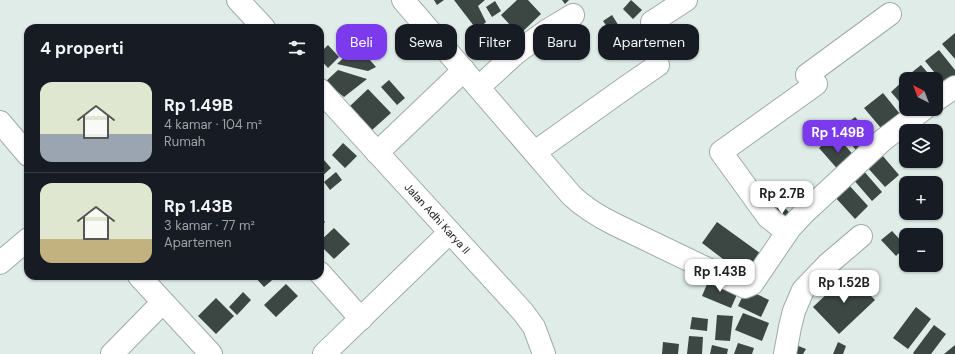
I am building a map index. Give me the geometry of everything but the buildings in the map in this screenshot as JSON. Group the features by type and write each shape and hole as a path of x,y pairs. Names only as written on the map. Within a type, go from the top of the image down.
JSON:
{"street":[{"path":"238,0 256,24"},
{"path":"403,0 572,196 592,213 745,287 752,284 787,232 803,214 860,161 915,116"},
{"path":"652,22 686,0"},
{"path":"787,232 768,216 721,152 816,84 806,75 890,14"},
{"path":"479,87 516,53 548,30 573,15"},
{"path":"535,152 658,65"},
{"path":"377,153 464,70"},
{"path":"943,95 955,87"},
{"name":"Jalan Adhi Karya II","path":"324,94 529,319 537,334 544,354"},
{"path":"0,122 24,150"},
{"path":"324,354 450,232"},
{"path":"785,354 794,311 803,290 827,266 861,236"},
{"path":"0,263 24,242"},
{"path":"324,277 361,319"},
{"path":"143,280 211,354"},
{"path":"112,354 163,302"}]}
